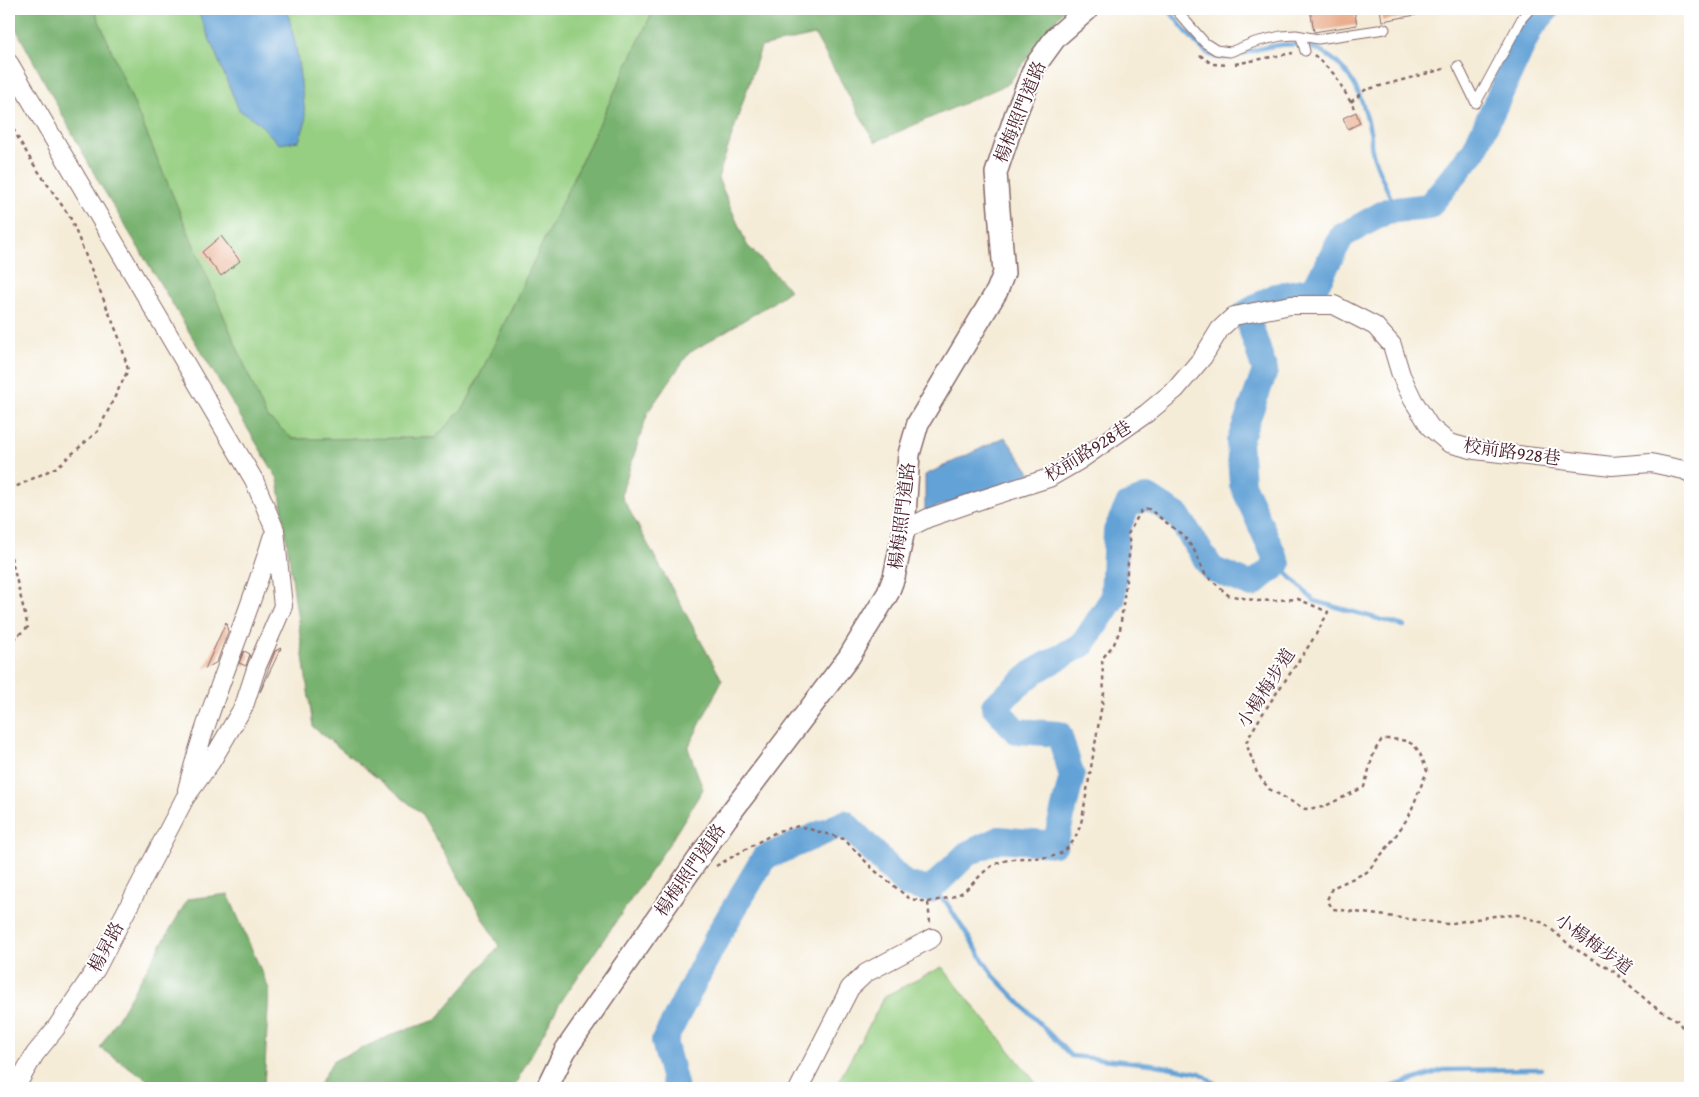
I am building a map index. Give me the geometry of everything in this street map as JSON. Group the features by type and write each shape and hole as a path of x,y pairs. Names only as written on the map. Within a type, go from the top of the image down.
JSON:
{"street":[{"name":"楊梅照門道路","path":"547,1088 565,1051 720,827 849,657 888,594 894,577 904,530 909,454 918,423 998,291 1004,273 996,173 1014,116 1035,66 1056,37 1088,9"},
{"path":"9,63 90,200 138,287 254,480 275,530 283,606 257,666 244,706 211,762 184,798"},
{"name":"校前路928巷","path":"904,530 983,499 1049,478 1080,460 1147,414 1176,389 1202,357 1220,329 1234,316 1291,305 1334,305 1375,326 1392,345 1401,375 1413,400 1430,427 1449,443 1475,450 1612,466 1651,463 1690,473"},
{"path":"184,798 198,744 256,592 275,530"},
{"name":"楊昇路","path":"15,1088 35,1054 56,1028 96,969 184,798"},
{"path":"799,1088 850,988 866,973 932,938"}],"lane":[{"path":"1175,9 1197,35 1216,50 1230,52 1255,42 1281,36 1318,39 1385,29"},
{"path":"1458,66 1476,103 1522,18 1530,9"},
{"path":"1301,37 1304,51"}],"path":[{"path":"1197,53 1212,64 1223,66 1309,50 1325,64 1344,88 1354,108"},
{"path":"1351,102 1365,90 1458,66"},
{"path":"9,122 32,162 70,217 120,340 128,370 98,431 57,467 13,488 9,518"},
{"name":"小楊梅步道","path":"928,902 960,894 983,872 996,864 1012,860 1044,859 1061,852 1076,840 1082,819 1104,693 1102,659 1114,644 1120,630 1130,547 1128,534 1141,511 1149,509 1184,536 1194,550 1205,574 1228,595 1258,601 1298,599 1328,612 1296,668 1257,721 1246,743 1257,773 1269,789 1305,809 1323,807 1364,787 1374,752 1382,739 1405,739 1419,749 1427,771 1408,816 1390,844 1367,872 1332,888 1327,900 1333,909 1447,924 1494,916 1518,915 1544,923 1572,947 1616,973 1654,1006 1677,1020 1686,1034 1690,1051"},
{"path":"9,550 28,627 9,643"},
{"path":"713,868 778,831 798,826 844,839 874,870 910,899 928,902 932,938"}],"green space":[{"path":"9,9 94,9 266,416 293,439 435,438 465,406 654,9 1064,9 1008,84 875,142 815,35 761,47 718,178 747,245 790,290 771,304 689,353 648,412 621,495 722,680 688,748 703,789 671,841 560,1003 513,1088 317,1088 333,1061 396,1033 436,1020 499,946 421,813 313,727 278,479 97,179 9,16"},
{"path":"94,9 654,9 465,406 435,438 292,439 266,417"},
{"path":"228,894 269,989 264,1088 160,1088 100,1048 188,899"},
{"path":"942,967 1040,1088 835,1088 885,996"}],"water":[{"path":"197,9 287,9 296,47 306,121 299,141 279,144 258,122 239,110"},
{"path":"1005,437 1032,475 925,511 925,475"}],"building":[{"path":"1310,9 1354,9 1357,25 1314,32"},
{"path":"1380,9 1416,9 1416,15 1382,21"},
{"path":"1356,112 1360,123 1348,129 1343,118"},
{"path":"221,236 240,261 221,276 202,252"},
{"path":"226,622 228,632 217,662 205,669"},
{"path":"281,648 260,692 275,651"},
{"path":"244,651 250,654 246,666 239,663"}],"waterway":[{"path":"1168,9 1188,34 1212,56 1231,57 1257,49 1286,44 1313,48 1337,63 1356,87 1362,101 1371,133 1371,148 1395,210"},
{"path":"676,1088 664,1041 720,932 764,858 845,823 905,884 930,890 967,854 999,839 1055,844 1072,776 1059,734 1016,731 994,706 1035,671 1083,644 1113,598 1116,531 1128,505 1148,497 1178,516 1212,569 1252,585 1278,564 1242,484 1239,442 1265,371 1246,313 1275,296 1314,289 1342,236 1387,211 1429,206 1474,151 1530,29 1547,9"},
{"path":"1278,564 1314,601 1404,626"},
{"path":"930,890 946,902 993,975 1071,1056 1151,1064 1200,1073 1222,1088"},
{"path":"1388,1088 1443,1070 1541,1069"}]}
